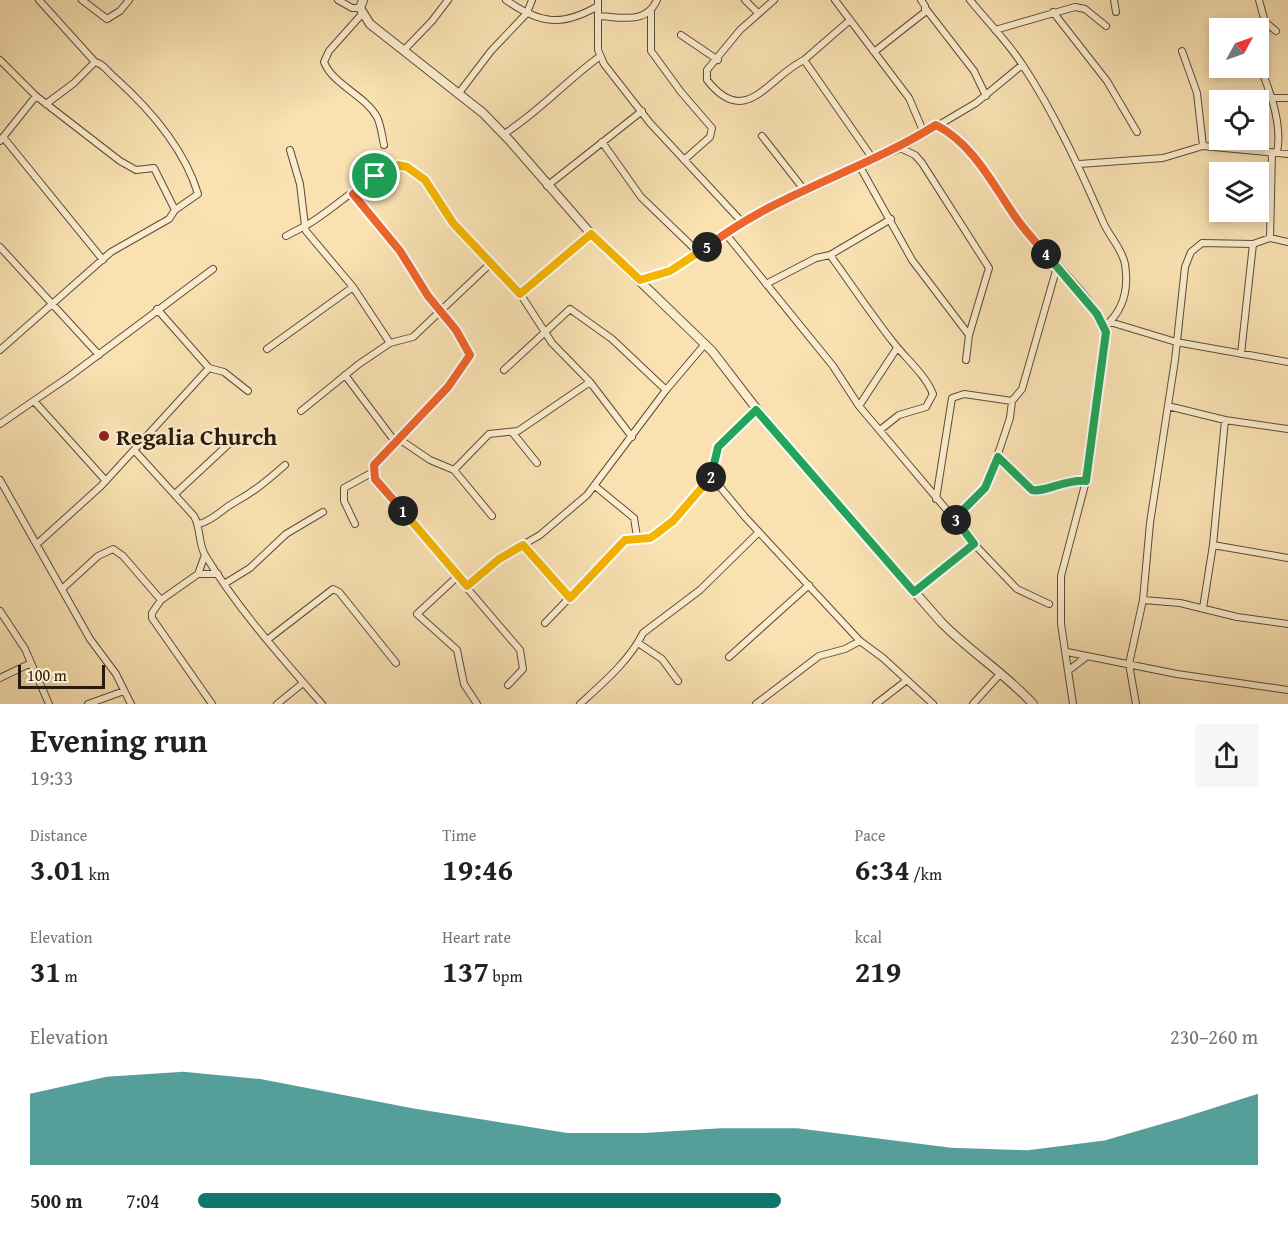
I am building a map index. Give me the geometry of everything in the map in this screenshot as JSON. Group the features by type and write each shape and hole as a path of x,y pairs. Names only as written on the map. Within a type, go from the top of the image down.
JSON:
{"street":[{"path":"0,350 118,248 169,219 175,210 198,194 178,153 143,102 104,66 95,62 39,0"},
{"path":"82,0 107,20 120,11 129,0"},
{"path":"338,0 361,11 370,24 459,93 504,134 591,234 726,367 756,410 914,592 959,640 1001,673 1033,704"},
{"path":"363,0 361,11 328,51 324,62 334,75 372,109 377,117 384,145"},
{"path":"405,49 432,21 448,0"},
{"path":"506,0 527,12 551,21 561,21 598,3 599,57 684,160 741,221"},
{"path":"459,93 491,51 527,12 532,0"},
{"path":"657,0 651,12 651,51 681,92 712,128 710,137 684,160"},
{"path":"745,0 758,13"},
{"path":"774,0 729,42 718,60 706,73 707,80 727,97 747,102 759,96 786,71 804,60 850,20"},
{"path":"835,0 909,98 924,132"},
{"path":"921,0 974,71 986,96"},
{"path":"970,0 1022,65 1079,164 1125,264 1124,301 1120,311 1107,324 1086,481 1061,576 1061,624 1073,704"},
{"path":"1114,0 1116,12"},
{"path":"1258,0 1264,22 1276,31"},
{"path":"995,30 1053,12 1081,8 1106,26"},
{"path":"874,52 926,9"},
{"path":"598,16 633,18 651,12"},
{"path":"1053,12 1107,81 1137,132"},
{"path":"681,35 718,60"},
{"path":"1182,51 1197,93 1203,146"},
{"path":"504,134 523,122 573,76 599,57"},
{"path":"0,60 36,96 126,165 136,170 154,168 175,210"},
{"path":"804,60 873,159"},
{"path":"46,104 74,83 95,62"},
{"path":"640,280 670,271 699,253 741,221 900,148 986,96 1022,65"},
{"path":"1265,78 1273,98 1279,136 1274,152 1270,238"},
{"path":"36,96 2,139 103,260"},
{"path":"1273,98 1288,98"},
{"path":"547,186 642,111"},
{"path":"936,125 952,134 988,175 1020,224 1107,324 1176,342 1288,362"},
{"path":"762,136 805,191"},
{"path":"602,142 641,197 699,253"},
{"path":"1079,164 1164,158 1203,146 1288,154"},
{"path":"900,148 915,155 922,163 989,268 969,335 966,360"},
{"path":"291,150 300,184 306,231 353,287 390,343"},
{"path":"859,165 912,260 969,335"},
{"path":"286,236 353,194 375,176 394,166 407,167 425,180 453,223 520,294 543,331 590,382 632,436"},
{"path":"353,194 400,251 441,313 465,344 470,357 448,387 374,465 375,479 520,650 523,669 508,685"},
{"path":"766,284 816,258 830,255 891,219"},
{"path":"724,233 833,366 859,406 974,544 1017,589 1049,603"},
{"path":"520,294 591,234"},
{"path":"1136,704 1129,664 1143,600 1150,523 1168,406 1185,267 1191,252 1202,243 1253,244 1270,238 1288,242"},
{"path":"1241,354 1253,244"},
{"path":"0,247 99,355"},
{"path":"830,255 897,348 929,386 933,397 926,407 899,415 880,430"},
{"path":"301,411 345,375 390,343 413,337 441,313 491,263"},
{"path":"954,519 985,488 998,457 1010,417 1012,401 1022,389 1057,267"},
{"path":"0,424 99,355 213,269"},
{"path":"267,349 353,287"},
{"path":"158,309 209,368 224,372 248,391"},
{"path":"504,370 522,356 543,331 566,312 574,310 612,339 666,390"},
{"path":"467,586 499,559 558,521 595,486 666,390 705,344"},
{"path":"859,406 897,348"},
{"path":"37,544 80,508 209,368"},
{"path":"345,375 398,441 430,460 454,470 492,516"},
{"path":"454,470 489,434 512,432 531,423 590,382"},
{"path":"936,499 952,398 964,394 1012,401"},
{"path":"34,401 106,481"},
{"path":"1168,406 1225,420 1288,429"},
{"path":"545,623 625,540 637,537 650,538 673,521 711,476 718,447 756,410"},
{"path":"1203,608 1213,545 1225,420"},
{"path":"512,432 537,463"},
{"path":"175,494 232,441"},
{"path":"134,450 199,524 201,547 224,584 267,640 322,704"},
{"path":"998,457 1032,490 1042,490 1074,480 1086,481"},
{"path":"199,524 212,520 235,502 246,498 285,465"},
{"path":"355,524 344,501 344,489 373,472"},
{"path":"711,476 759,532 860,641 933,704"},
{"path":"0,480 90,639 116,674 131,704"},
{"path":"595,486 634,518 637,537"},
{"path":"224,584 249,568 286,534 323,512"},
{"path":"580,704 604,682 638,643 643,633 700,590 759,532"},
{"path":"914,592 974,544"},
{"path":"523,545 570,598"},
{"path":"1213,545 1288,558"},
{"path":"62,590 98,556 113,549 123,556 161,600"},
{"path":"205,555 198,574 161,600 152,613 152,618 209,703"},
{"path":"198,574 218,574"},
{"path":"458,576 417,614 457,650 464,684 477,704"},
{"path":"729,657 809,585"},
{"path":"267,640 333,589 339,592 396,663"},
{"path":"1143,600 1203,608 1237,617 1288,624"},
{"path":"0,611 31,663 49,704"},
{"path":"756,704 819,656 844,649 860,641"},
{"path":"638,643 662,659 678,681"},
{"path":"1067,652 1288,690"},
{"path":"1069,670 1086,657"},
{"path":"0,678 31,663"},
{"path":"973,704 1001,673"},
{"path":"876,704 907,680"},
{"path":"277,704 303,683"},
{"path":"88,704 124,691"}],"place":[{"name":"Regalia Church","path":"104,436"}],"route":[{"path":"936,125 952,134 988,175 1020,224 1081,294 1105,326 1106,341 1100,368 1086,481 1074,480 1054,484 1042,490 1032,490 998,457 985,488 954,519 974,544 961,552 929,582 914,592 756,410 718,447 711,476 673,521 650,538 637,537 625,540 570,598 523,545 499,559 467,586 375,479 373,472 374,465 448,387 470,357 468,347 428,296 400,251 353,194 375,176 394,166 402,165 425,180 453,223 520,294 591,234 640,280 670,271 699,253 741,221 900,148 936,125"}]}
